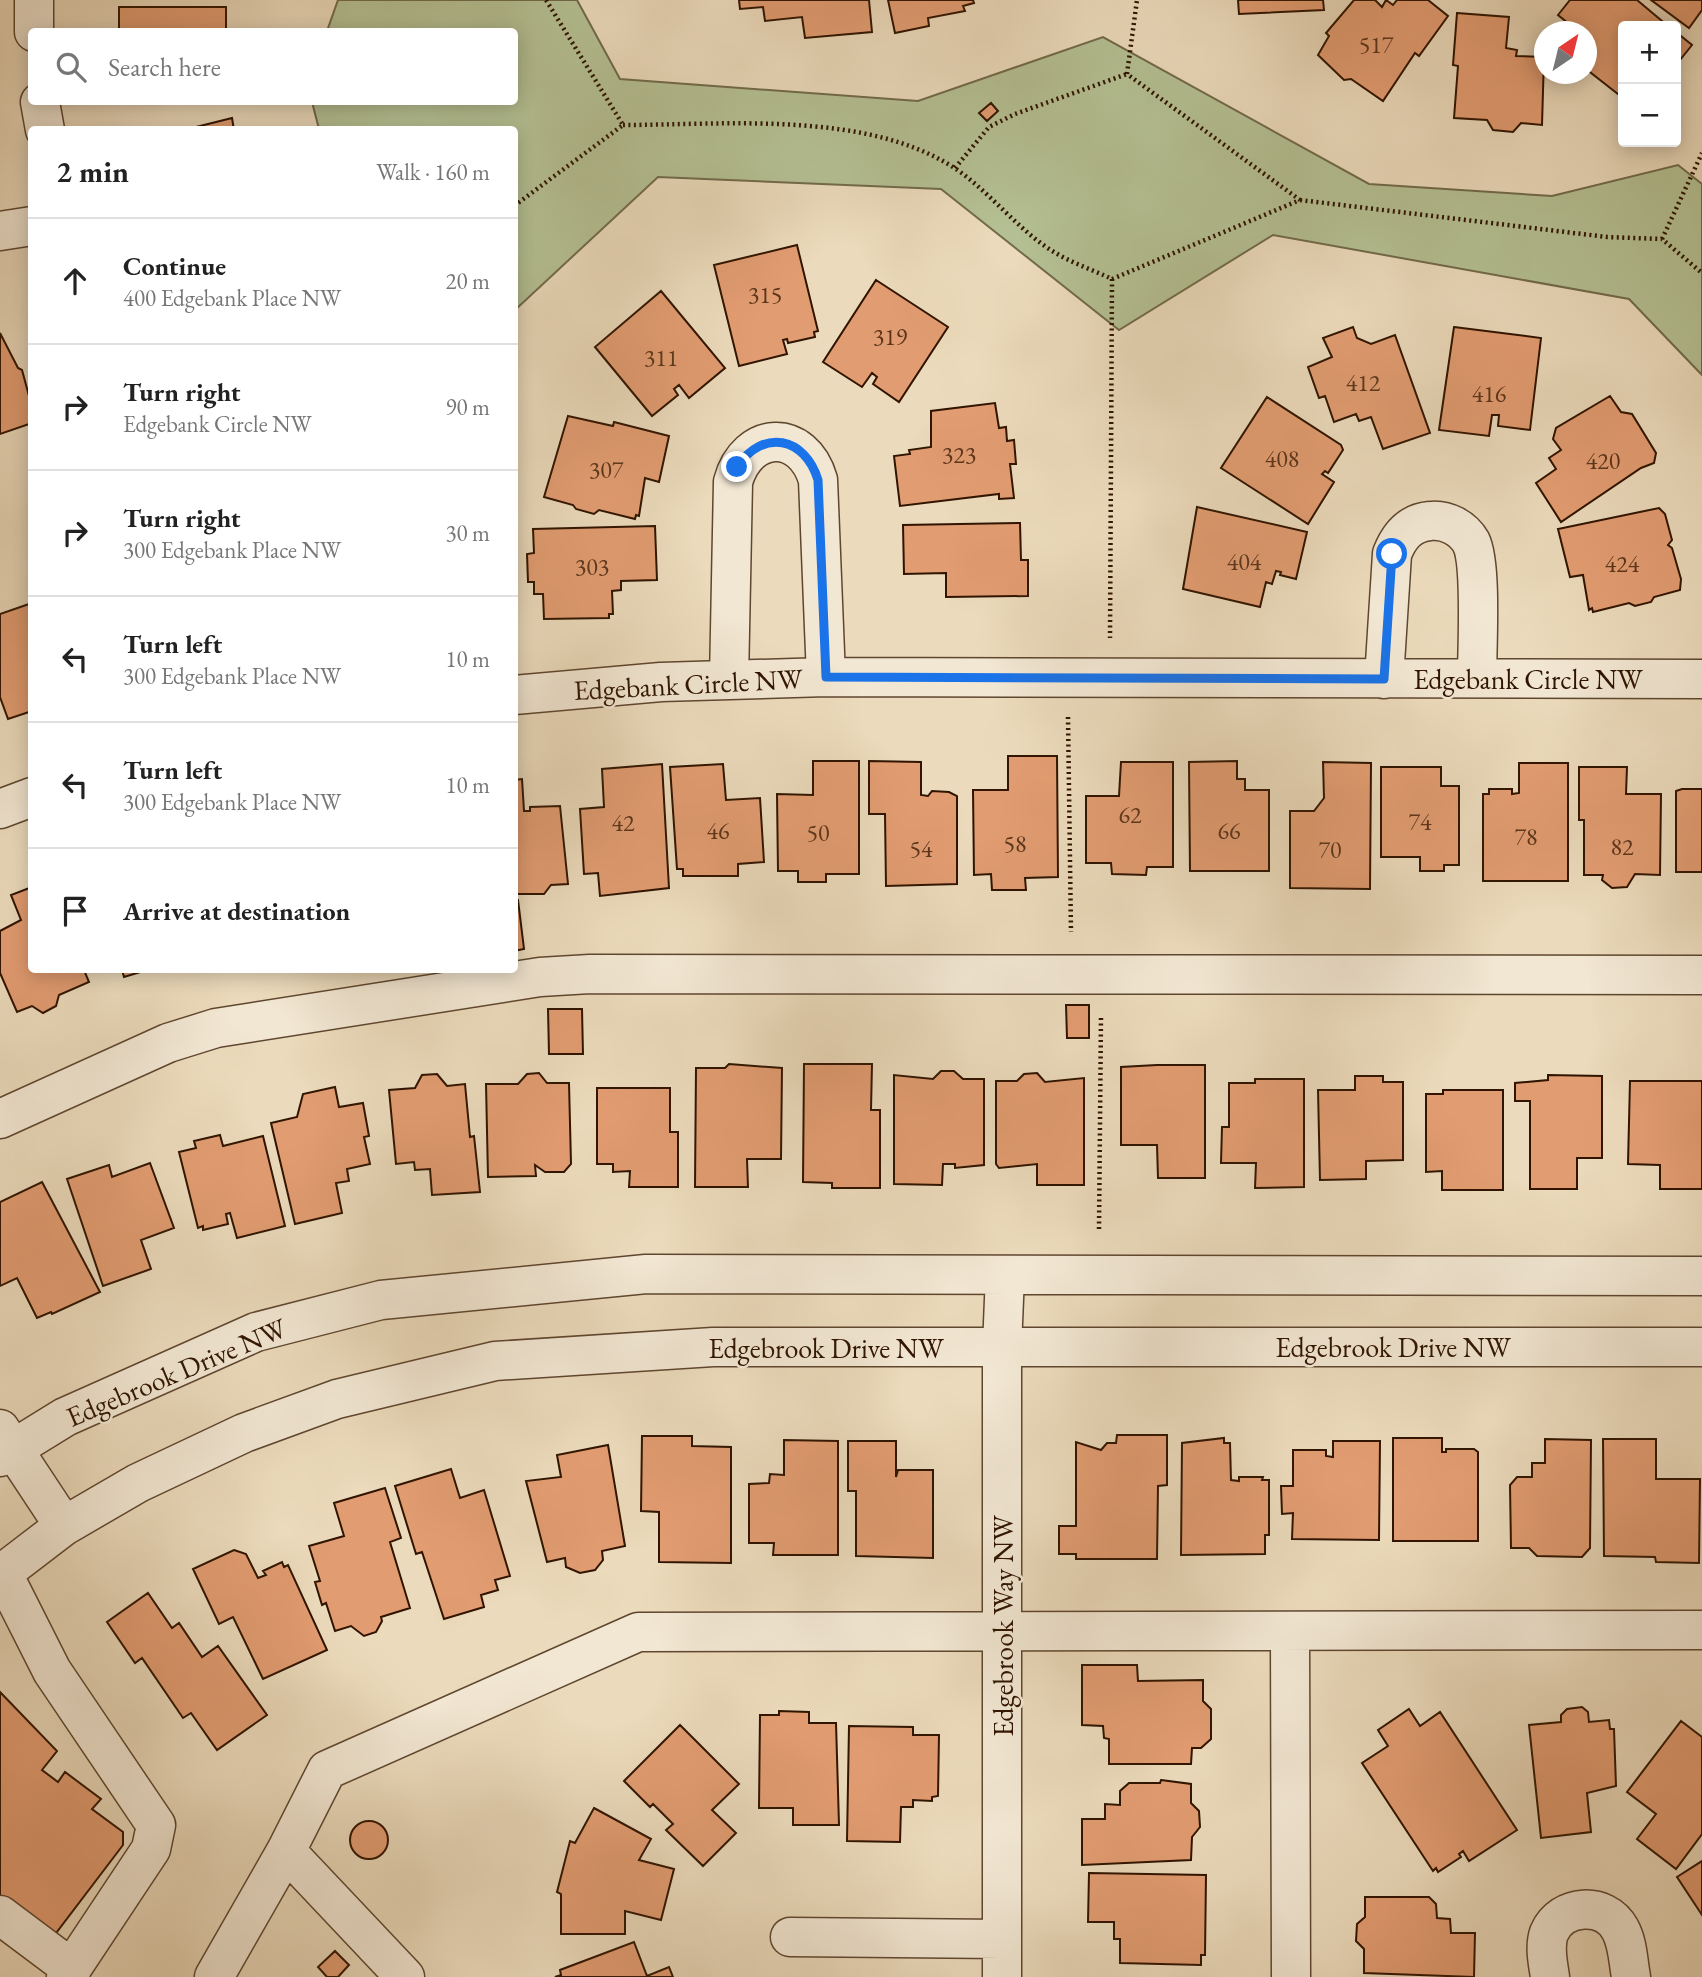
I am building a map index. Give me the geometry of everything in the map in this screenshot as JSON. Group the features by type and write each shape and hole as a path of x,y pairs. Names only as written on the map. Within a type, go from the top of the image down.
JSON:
{"street":[{"path":"34,0 34,28"},
{"path":"41,105 44,126"},
{"path":"0,231 28,227"},
{"path":"729,680 733,482 737,467 746,453 759,445 775,441 790,444 804,452 813,465 818,480 826,677"},
{"path":"1384,679 1392,554 1397,540 1407,529 1421,522 1436,520 1462,531 1475,555 1477,678"},
{"name":"Edgebank Circle NW","path":"518,695 649,683 826,677 1702,679"},
{"path":"0,809 28,798"},
{"path":"0,1119 168,1043 216,1028 540,977 590,974 1702,975"},
{"name":"Edgebrook Drive NW","path":"4,1444 256,1332 381,1300 646,1274 1702,1276"},
{"name":"Edgebrook Way NW","path":"1002,1977 1002,1347 1006,1275"},
{"name":"Edgebrook Drive NW","path":"1,1575 64,1526 138,1483 244,1433 337,1399 495,1361 713,1347 1702,1346"},
{"path":"4,1444 64,1526"},
{"path":"0,1915 69,1973 151,1849 156,1825 52,1671 1,1575"},
{"path":"214,1977 286,1851 327,1770 638,1632 1702,1630"},
{"path":"1290,1632 1291,1977"},
{"path":"286,1851 405,1977"},
{"path":"1550,1977 1546,1947 1556,1922 1567,1914 1595,1909 1608,1915 1619,1926 1625,1940 1631,1977"},
{"path":"790,1937 1002,1939"}],"path":[{"path":"546,0 623,125"},
{"path":"1127,74 1137,0"},
{"path":"955,168 989,127 1015,114 1127,74"},
{"path":"1127,74 1300,200 1607,237 1662,239 1702,273"},
{"path":"518,203 623,125 793,126 856,133 904,144 955,168 1053,251 1112,279 1300,200"},
{"path":"1662,239 1702,153"},
{"path":"1110,677 1112,279"},
{"path":"1070,678 1088,975 1099,1229"}],"green space":[{"path":"338,0 577,0 620,79 918,101 1103,37 1369,184 1552,196 1678,165 1702,184 1702,375 1629,299 1273,235 1119,330 941,189 658,177 518,307 518,126 318,126 313,105 518,105 518,28 328,28"}],"building":[{"path":"739,0 869,0 872,32 805,38 802,17 765,21 763,7 740,9"},
{"path":"888,0 973,0 974,3 963,6 965,11 928,18 929,26 895,33"},
{"path":"1238,0 1323,0 1324,10 1239,14"},
{"path":"1354,0 1375,0 1382,7 1386,0 1393,5 1397,0 1428,0 1448,16 1419,56 1415,53 1383,101 1351,79 1344,80 1318,55 1329,36 1326,33"},
{"path":"1570,0 1637,0 1662,21 1618,21 1618,94 1597,78 1597,21 1565,21 1558,15"},
{"path":"1651,0 1702,0 1702,10 1689,28"},
{"path":"119,7 226,7 226,28 119,28"},
{"path":"1457,13 1509,17 1506,48 1517,50 1516,56 1534,57 1534,84 1543,84 1542,125 1521,123 1513,132 1493,130 1487,120 1454,118 1458,66 1453,65"},
{"path":"1681,36 1692,45 1681,59"},
{"path":"991,103 998,111 987,121 979,113"},
{"path":"232,118 233,126 200,126"},
{"path":"797,245 818,331 814,332 815,337 788,343 787,339 783,340 787,354 739,366 714,265"},
{"path":"876,280 948,327 899,402 873,384 877,377 872,373 862,387 823,362"},
{"path":"661,291 725,368 689,398 679,385 674,389 678,395 652,416 595,347"},
{"path":"1353,327 1357,338 1371,344 1395,335 1430,433 1383,449 1371,417 1359,421 1356,414 1334,422 1325,396 1319,398 1308,367 1332,357 1323,338"},
{"path":"1454,327 1541,338 1530,430 1498,426 1499,415 1492,415 1489,436 1439,430"},
{"path":"0,333 18,368 22,370 28,392 28,424 0,434"},
{"path":"1610,396 1621,412 1632,414 1656,453 1654,463 1641,468 1561,522 1536,483 1556,469 1549,458 1561,450 1553,439 1556,428"},
{"path":"1267,397 1341,445 1343,450 1328,473 1325,471 1322,474 1334,482 1308,524 1221,468"},
{"path":"995,403 999,428 1006,427 1007,441 1014,440 1016,464 1010,464 1014,498 999,499 999,494 900,506 894,456 910,454 909,450 931,447 931,411"},
{"path":"568,416 613,426 614,422 669,436 659,482 645,478 639,516 636,515 635,519 599,510 594,514 544,497"},
{"path":"1197,507 1307,532 1296,579 1280,575 1281,572 1276,571 1272,584 1266,582 1260,607 1183,589"},
{"path":"1659,508 1665,514 1672,540 1668,545 1672,548 1681,579 1680,590 1654,597 1651,602 1635,606 1629,603 1593,612 1592,608 1589,610 1583,575 1570,577 1558,529"},
{"path":"1020,523 1021,560 1028,560 1028,596 946,597 946,573 904,574 903,525"},
{"path":"655,526 657,580 621,581 621,590 612,591 613,614 609,614 609,618 544,619 543,594 534,594 534,582 528,582 527,554 534,553 533,529"},
{"path":"28,604 28,712 8,719 0,697 0,614"},
{"path":"1008,756 1057,756 1058,877 1025,878 1026,890 992,890 991,874 974,875 973,790 1008,790"},
{"path":"813,761 859,761 859,874 826,874 826,882 798,882 798,871 778,871 777,794 813,795"},
{"path":"869,761 921,762 921,795 928,796 932,791 949,792 957,796 957,884 886,886 885,814 869,814"},
{"path":"1237,761 1237,779 1245,779 1245,790 1269,790 1269,871 1190,871 1189,762"},
{"path":"1121,762 1173,762 1173,867 1147,867 1146,875 1112,874 1111,863 1086,863 1086,796 1119,796"},
{"path":"1323,762 1371,763 1370,889 1290,888 1290,811 1314,811 1324,798"},
{"path":"1519,763 1568,763 1568,881 1483,881 1483,794 1489,794 1489,789 1512,789 1512,794 1519,793"},
{"path":"662,764 669,888 600,896 598,873 584,874 580,809 604,807 602,769"},
{"path":"723,764 726,800 760,798 764,862 738,864 738,876 683,876 683,869 677,869 670,767"},
{"path":"1381,767 1441,767 1441,786 1459,786 1459,865 1444,865 1444,871 1420,871 1420,857 1381,857"},
{"path":"1579,767 1627,767 1626,794 1661,794 1660,875 1635,874 1627,887 1612,888 1602,880 1603,875 1584,875 1584,820 1579,820"},
{"path":"522,779 524,811 530,811 530,807 560,806 568,884 551,885 544,894 518,894 518,780"},
{"path":"1702,789 1702,872 1676,872 1676,791"},
{"path":"28,889 28,973 85,973 89,982 59,995 56,1006 43,1013 32,1006 17,1012 0,973 0,931 21,920 11,895"},
{"path":"518,900 524,949 518,950"},
{"path":"1066,1005 1089,1005 1089,1038 1067,1038"},
{"path":"548,1009 582,1009 583,1054 549,1054"},
{"path":"729,1064 782,1068 781,1159 747,1159 748,1187 695,1187 696,1068 725,1068"},
{"path":"804,1064 872,1064 871,1110 880,1110 880,1188 832,1188 832,1183 803,1182"},
{"path":"1205,1065 1205,1178 1158,1178 1157,1145 1121,1145 1121,1067"},
{"path":"941,1071 954,1071 963,1079 984,1079 984,1165 955,1168 955,1164 943,1164 942,1185 894,1184 894,1075 933,1079"},
{"path":"539,1073 547,1083 569,1083 571,1164 564,1172 545,1172 535,1165 536,1176 488,1177 486,1084 518,1084 527,1074"},
{"path":"1037,1073 1045,1082 1084,1078 1084,1185 1037,1185 1037,1164 999,1168 996,1164 996,1081 1017,1081 1024,1074"},
{"path":"437,1074 447,1086 465,1084 470,1137 474,1136 480,1192 432,1195 430,1169 415,1170 414,1162 396,1164 389,1090 415,1088 422,1075"},
{"path":"1548,1075 1602,1076 1602,1158 1577,1158 1577,1189 1530,1189 1530,1101 1515,1101 1515,1083 1548,1080"},
{"path":"1355,1076 1383,1076 1383,1082 1403,1082 1403,1160 1366,1161 1366,1179 1320,1180 1318,1090 1355,1090"},
{"path":"1255,1079 1304,1079 1304,1187 1255,1188 1256,1163 1221,1163 1222,1127 1229,1127 1229,1083 1255,1083"},
{"path":"1630,1081 1702,1081 1702,1189 1660,1189 1660,1165 1628,1164"},
{"path":"335,1087 339,1107 363,1103 369,1136 364,1137 370,1164 347,1169 349,1181 336,1183 342,1213 295,1224 271,1123 297,1117 303,1094"},
{"path":"597,1088 670,1088 670,1132 678,1132 678,1187 629,1187 630,1171 613,1172 613,1164 597,1164"},
{"path":"1443,1090 1503,1090 1503,1190 1442,1190 1442,1171 1426,1172 1426,1094 1443,1094"},
{"path":"220,1135 223,1146 263,1136 285,1226 237,1238 230,1213 226,1214 228,1224 203,1230 203,1226 198,1228 179,1152 196,1148 194,1141"},
{"path":"150,1163 174,1228 141,1240 151,1269 103,1286 67,1179 109,1165 112,1177"},
{"path":"42,1182 100,1292 37,1318 17,1278 0,1286 0,1202"},
{"path":"1117,1435 1167,1435 1167,1485 1158,1486 1157,1559 1076,1559 1076,1554 1059,1554 1059,1526 1076,1526 1076,1442 1101,1450 1107,1443 1116,1443"},
{"path":"642,1436 692,1436 692,1446 731,1447 731,1563 659,1562 659,1512 641,1511"},
{"path":"1224,1438 1224,1443 1230,1443 1231,1480 1239,1481 1239,1477 1263,1477 1262,1480 1269,1480 1269,1535 1265,1535 1265,1554 1181,1555 1182,1443"},
{"path":"1393,1438 1442,1438 1442,1452 1446,1452 1446,1449 1474,1449 1478,1452 1478,1541 1393,1541"},
{"path":"1545,1439 1591,1440 1590,1548 1582,1557 1537,1556 1529,1548 1511,1548 1510,1485 1517,1477 1532,1477 1532,1463 1545,1463"},
{"path":"1603,1439 1656,1439 1656,1479 1700,1479 1699,1563 1656,1562 1655,1557 1604,1556"},
{"path":"784,1440 838,1441 838,1555 773,1555 774,1543 749,1543 749,1484 769,1483 770,1474 784,1475"},
{"path":"848,1441 896,1441 896,1477 898,1470 933,1470 933,1558 856,1556 856,1491 848,1491"},
{"path":"1333,1441 1380,1441 1379,1540 1292,1539 1293,1513 1282,1514 1281,1486 1293,1486 1293,1450 1326,1450 1326,1456 1333,1457"},
{"path":"608,1445 625,1546 602,1551 603,1560 595,1570 580,1573 566,1567 565,1558 547,1562 526,1481 561,1477 557,1455"},
{"path":"451,1469 460,1498 484,1490 510,1576 495,1580 498,1590 481,1595 484,1607 444,1619 422,1552 416,1554 395,1486"},
{"path":"385,1488 401,1538 390,1542 410,1608 381,1617 382,1621 376,1632 364,1636 351,1626 335,1631 326,1603 322,1605 315,1582 320,1581 309,1546 344,1536 334,1503"},
{"path":"234,1550 246,1554 258,1578 266,1575 263,1571 282,1562 284,1567 288,1565 327,1650 263,1679 233,1617 219,1624 193,1569"},
{"path":"148,1593 172,1628 179,1623 202,1657 218,1646 267,1715 217,1750 191,1713 183,1718 142,1658 135,1663 107,1622"},
{"path":"1082,1665 1137,1665 1138,1681 1203,1680 1203,1701 1211,1709 1211,1739 1201,1748 1192,1748 1191,1764 1109,1764 1109,1739 1104,1738 1103,1726 1082,1725"},
{"path":"0,1692 57,1751 42,1770 58,1782 65,1772 101,1799 92,1809 123,1832 123,1845 53,1937 0,1896"},
{"path":"1582,1707 1588,1712 1589,1722 1609,1720 1610,1729 1614,1729 1616,1786 1587,1793 1591,1832 1541,1838 1529,1725 1561,1722 1561,1715 1567,1709"},
{"path":"1409,1709 1420,1726 1440,1712 1517,1830 1469,1861 1463,1851 1459,1854 1461,1857 1438,1872 1436,1868 1433,1871 1362,1763 1388,1746 1378,1730"},
{"path":"779,1711 809,1712 809,1723 836,1723 839,1825 793,1825 793,1808 759,1808 760,1715 779,1715"},
{"path":"1681,1721 1702,1737 1702,1834 1676,1869 1637,1839 1656,1814 1627,1792"},
{"path":"680,1725 739,1784 712,1810 736,1833 703,1866 666,1830 673,1824 653,1804 650,1807 624,1781"},
{"path":"849,1726 913,1727 913,1735 939,1735 938,1796 932,1797 932,1801 913,1800 913,1807 901,1807 900,1842 847,1841"},
{"path":"1161,1780 1191,1784 1191,1803 1199,1811 1200,1827 1192,1837 1191,1860 1082,1865 1082,1819 1105,1819 1105,1804 1120,1805 1120,1791 1129,1783 1160,1783"},
{"path":"594,1808 651,1839 639,1860 674,1869 661,1920 625,1911 625,1934 561,1934 561,1894 557,1892 570,1841 575,1843"},
{"path":"369,1821 382,1827 388,1840 382,1853 369,1859 356,1853 350,1840 356,1827"},
{"path":"1702,1861 1702,1915 1677,1877"},
{"path":"1089,1873 1206,1875 1205,1955 1201,1955 1201,1965 1120,1963 1120,1939 1114,1939 1114,1922 1088,1922"},
{"path":"1365,1897 1429,1897 1436,1904 1437,1918 1450,1919 1451,1933 1475,1933 1474,1977 1364,1973 1364,1949 1356,1941 1357,1924 1365,1917"},
{"path":"634,1942 647,1976 669,1967 673,1977 555,1977 561,1975 560,1970"},
{"path":"335,1951 349,1965 338,1977 327,1977 318,1967"}],"route":[{"path":"737,467 746,453 759,445 775,441 790,444 804,452 813,465 818,480 826,677 1384,679 1392,554"}]}
